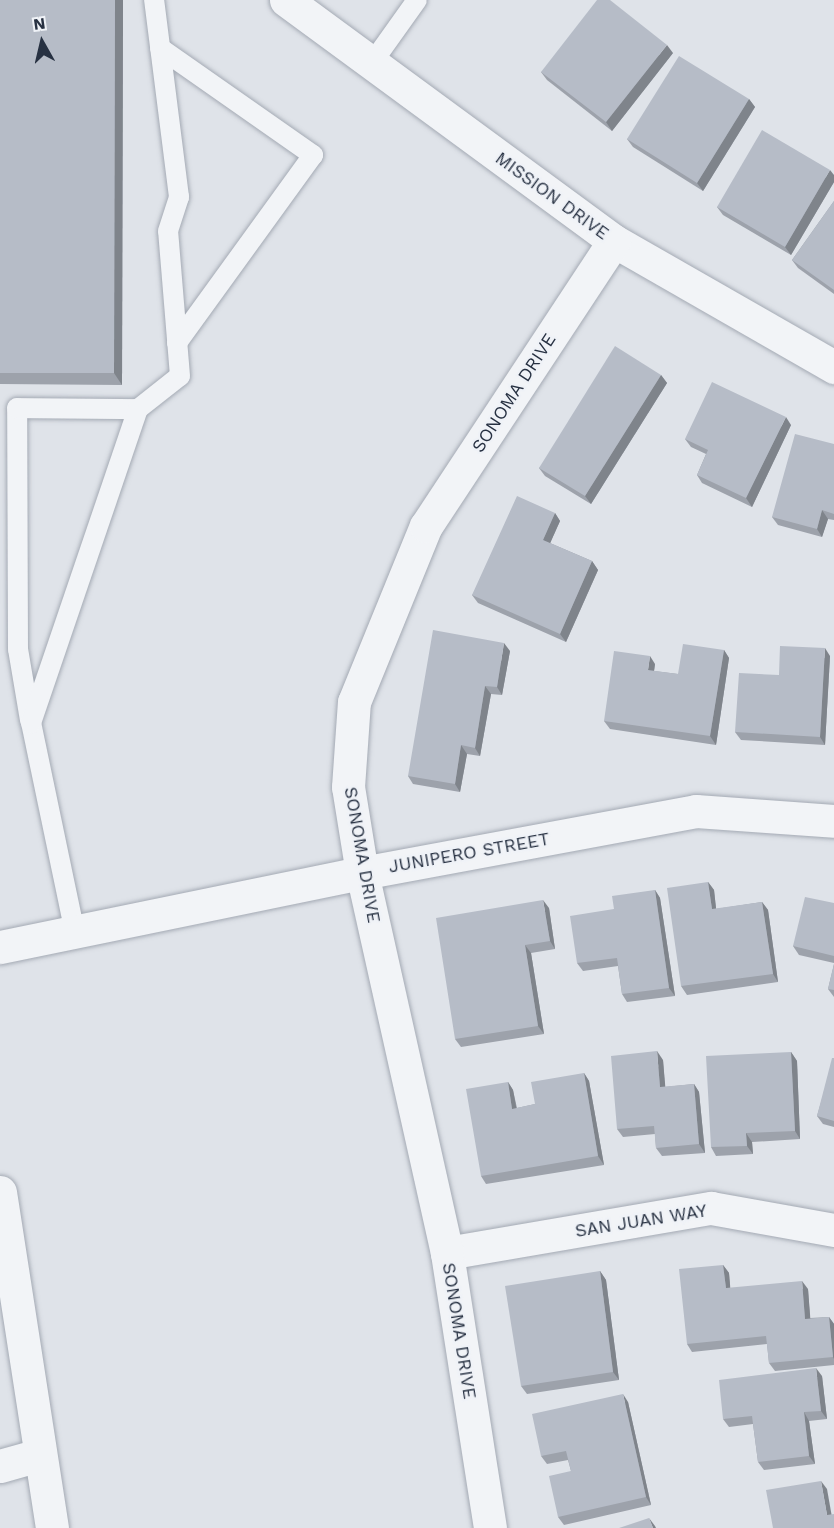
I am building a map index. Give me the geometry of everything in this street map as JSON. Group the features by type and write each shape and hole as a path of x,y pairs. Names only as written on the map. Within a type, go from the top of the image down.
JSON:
{"street":[{"name":"MISSION DRIVE","path":"286,0 614,241 834,367"},
{"name":"SONOMA DRIVE","path":"489,1528 447,1253 362,873 348,787 354,702 426,526 614,241"},
{"name":"JUNIPERO STREET","path":"0,947 362,873 696,811 834,821"},
{"path":"0,1192 52,1528"},
{"name":"SAN JUAN WAY","path":"447,1253 711,1208 834,1230"},
{"path":"0,1466 39,1455"}],"lane":[{"path":"31,723 138,409 180,376 168,231 179,197 154,0"},
{"path":"372,63 417,0"},
{"path":"160,48 313,155 177,343"},
{"path":"75,933 31,723 18,649 17,408 138,409"}],"building":[{"path":"0,0 115,0 114,373 0,373"},
{"path":"597,0 610,0 667,45 606,122 541,72"},
{"path":"679,56 749,99 697,183 627,139"},
{"path":"762,130 830,170 785,247 717,207"},
{"path":"834,201 834,290 792,260"},
{"path":"615,346 661,375 585,496 539,468"},
{"path":"712,382 786,417 746,498 697,475 708,450 685,439"},
{"path":"795,434 834,444 834,514 822,510 817,529 772,517"},
{"path":"517,496 555,513 543,540 592,561 560,634 472,595"},
{"path":"433,630 504,643 497,687 485,686 475,748 461,745 455,784 408,776"},
{"path":"683,644 724,650 710,736 604,721 614,651 650,656 648,670 678,674"},
{"path":"780,646 825,648 820,737 735,732 739,673 779,675"},
{"path":"708,882 712,909 762,902 773,974 681,986 667,888"},
{"path":"655,890 669,988 622,994 617,958 577,963 570,916 614,909 612,896"},
{"path":"805,897 834,903 834,956 793,946"},
{"path":"543,900 550,941 525,945 538,1026 455,1039 436,918"},
{"path":"834,964 834,990 828,989"},
{"path":"657,1051 660,1087 694,1084 699,1144 656,1148 654,1126 617,1129 611,1056"},
{"path":"791,1052 795,1131 746,1133 747,1146 711,1147 706,1056"},
{"path":"832,1058 834,1058 834,1121 817,1116"},
{"path":"584,1073 598,1156 481,1176 466,1089 508,1082 512,1109 535,1104 531,1082"},
{"path":"723,1265 726,1288 802,1281 805,1319 829,1317 833,1357 769,1363 766,1336 687,1344 679,1269"},
{"path":"600,1271 613,1372 521,1386 505,1286"},
{"path":"816,1368 821,1411 804,1412 809,1456 758,1462 752,1416 723,1419 719,1380"},
{"path":"623,1394 646,1497 558,1517 549,1476 571,1471 566,1451 541,1456 532,1414"},
{"path":"821,1481 827,1515 834,1514 834,1528 773,1528 766,1490"},
{"path":"649,1518 653,1528 619,1528"}]}
